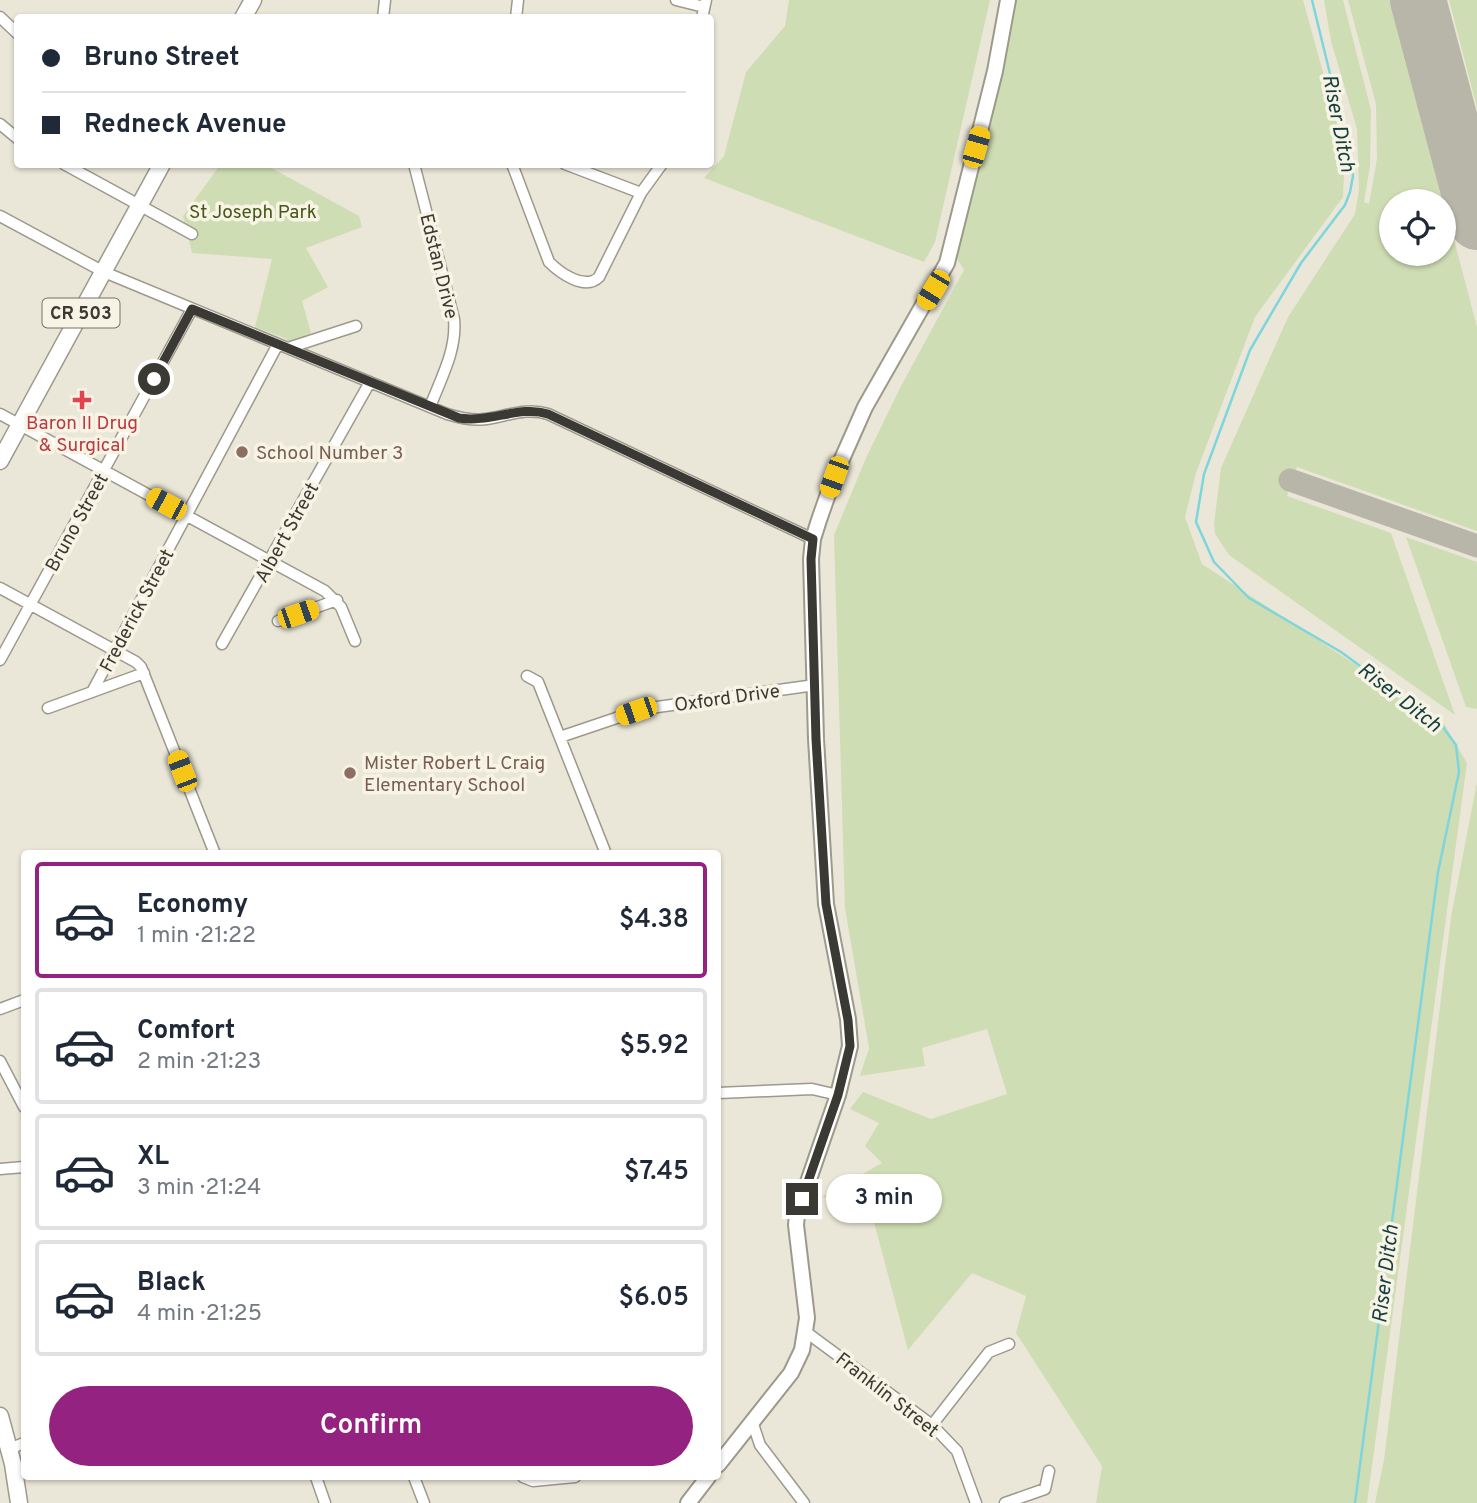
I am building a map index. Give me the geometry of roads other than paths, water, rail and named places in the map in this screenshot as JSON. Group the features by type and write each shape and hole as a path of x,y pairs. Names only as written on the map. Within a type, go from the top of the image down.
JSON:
{"main road":[{"name":"CR 503","path":"0,461 160,168"},
{"path":"0,1416 17,1446 19,1503"}],"street":[{"path":"676,0 704,8"},
{"path":"721,1461 790,1373 803,1350 807,1318 797,1214 848,1058 850,1033 826,904 814,685 811,559 813,539 834,477 865,407 947,263 995,71 1008,0"},
{"path":"0,18 14,30"},
{"path":"0,124 14,136"},
{"path":"71,168 192,234"},
{"name":"Edstan Drive","path":"415,168 455,331 451,354 430,407"},
{"path":"514,168 549,262 559,271 584,283 590,283 599,277 640,193 659,168"},
{"path":"575,168 640,193"},
{"path":"0,216 104,272 430,407 472,420 528,411 548,414 813,539"},
{"name":"Bruno Street","path":"0,660 192,309"},
{"path":"283,346 356,326"},
{"name":"Frederick Street","path":"92,692 187,515 283,346"},
{"name":"Albert Street","path":"222,644 370,382"},
{"path":"0,414 325,591 337,600 355,641"},
{"path":"0,587 136,662 144,673 213,850"},
{"path":"278,621 337,600"},
{"path":"48,708 144,673"},
{"path":"527,676 538,682 604,850"},
{"name":"Oxford Drive","path":"560,737 643,709 814,685"},
{"path":"0,1009 21,1001"},
{"path":"0,1061 21,1101"},
{"path":"721,1093 812,1089 838,1095"},
{"path":"0,1169 21,1167"},
{"name":"Franklin Street","path":"806,1332 932,1425 957,1451 976,1503"},
{"path":"932,1425 989,1352 1009,1344"},
{"path":"752,1421 760,1445 804,1503"},
{"path":"1005,1503 1045,1489 1049,1471"},
{"path":"317,1480 326,1503"},
{"path":"415,1480 424,1503"},
{"path":"695,1499 706,1480"}],"waterway":[{"name":"Riser Ditch","path":"1312,0 1351,160 1353,176 1350,192 1345,205 1301,263 1250,350 1204,474 1196,522 1214,562 1249,598 1341,652 1442,726 1456,745 1459,772 1438,872 1355,1503"}],"place":[{"name":"Baron II Drug & Surgical","path":"82,400"},
{"name":"School Number 3","path":"242,452"},
{"name":"Mister Robert L Craig Elementary School","path":"350,773"}],"park label":[{"name":"St Joseph Park","path":"253,211"}]}
